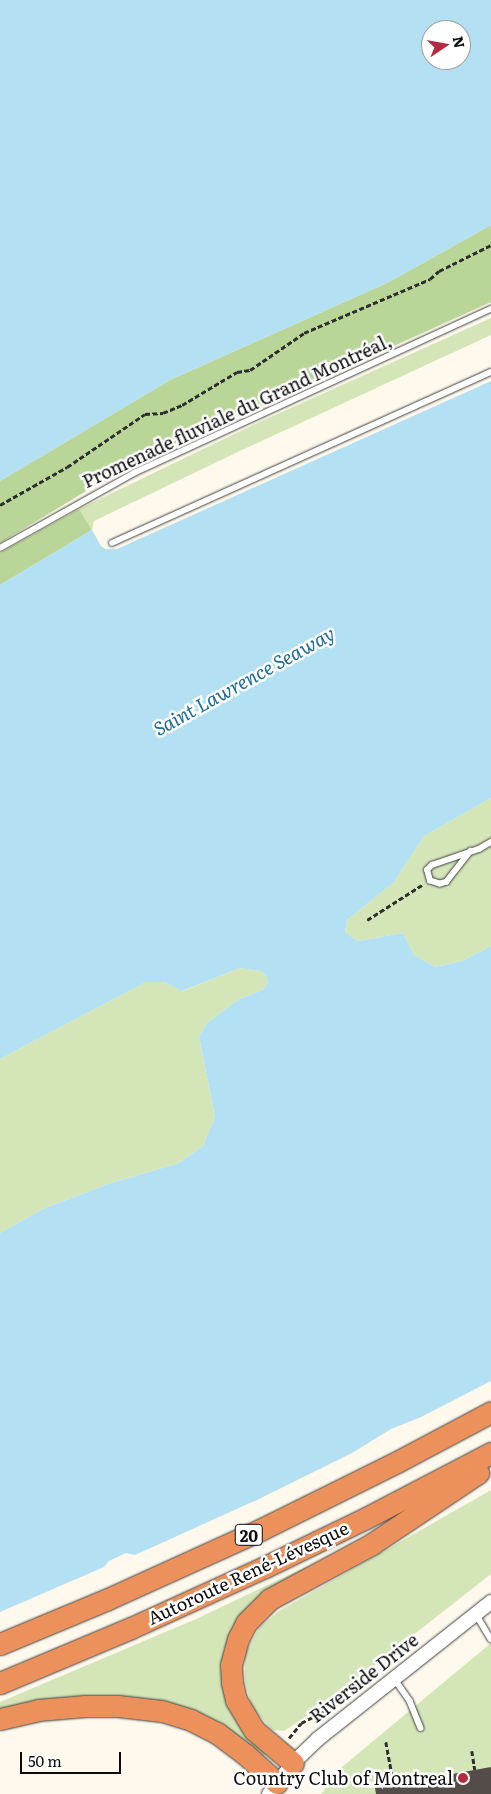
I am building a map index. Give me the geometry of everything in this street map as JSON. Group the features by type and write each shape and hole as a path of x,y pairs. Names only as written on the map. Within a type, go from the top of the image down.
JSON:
{"highway":[{"name":"Autoroute René-Lévesque","path":"0,1644 108,1599 262,1529 397,1462 491,1412"},
{"name":"Autoroute René-Lévesque","path":"0,1683 266,1567 491,1453"},
{"path":"293,1763 254,1730 236,1700 232,1683 231,1665 238,1639 246,1623 270,1599 372,1544 491,1465"},
{"path":"0,1719 38,1710 85,1706 118,1706 162,1712 191,1720 217,1734 245,1754 273,1789"}],"street":[{"name":"Riverside Drive","path":"273,1789 293,1763 327,1731 491,1602"}],"lane":[{"name":"Promenade fluviale du Grand Montréal,","path":"0,548 134,473 491,309"},
{"path":"112,543 491,372"},
{"path":"471,851 447,882 440,884 430,880 427,873 432,864 491,842"},
{"path":"476,1614 491,1639"},
{"path":"394,1678 410,1701 421,1728"}],"path":[{"path":"0,505 67,467 145,414 163,413 182,405 237,372 250,370 304,333 430,279 439,271 491,245"},
{"path":"367,920 430,880"},
{"name":"Riverside Drive","path":"288,1740 301,1723 333,1707 392,1662"},
{"path":"386,1742 394,1785"},
{"path":"472,1751 475,1770"}],"green space":[{"path":"491,225 491,302 202,433 88,490 0,543 0,481 170,380 389,282"},
{"path":"491,318 491,335 244,449 94,521 92,530 79,509 253,425"},
{"path":"79,509 92,530 0,585 0,553"},
{"path":"491,798 491,946 462,961 435,967 414,955 403,933 358,941 345,932 347,920 394,882 424,836"},
{"path":"240,968 260,971 265,974 268,982 263,990 239,999 206,1024 199,1037 215,1117 203,1146 179,1163 108,1184 43,1209 0,1233 0,1059 146,982 164,982 183,991"},
{"path":"491,1490 491,1574 329,1701 284,1731 272,1730 253,1709 245,1683 245,1653 259,1628 279,1611"},
{"path":"308,1566 226,1655 268,1752 263,1757 203,1716 0,1711 0,1702 196,1619"},
{"name":"Country Club of Montreal","path":"491,1643 491,1794 321,1794 342,1767"}],"water":[{"path":"0,0 491,0 491,225 389,282 170,380 0,481"},
{"name":"Saint Lawrence Seaway","path":"491,381 491,798 424,836 394,882 347,920 345,932 358,941 403,933 414,955 435,967 462,961 491,946 491,1381 421,1417 391,1429 352,1453 259,1499 135,1555 126,1553 109,1561 104,1567 0,1612 0,1233 43,1209 108,1184 179,1163 203,1146 215,1117 199,1037 206,1024 239,999 263,990 268,982 265,974 260,971 240,968 182,991 164,982 146,982 0,1059 0,585 92,530 101,546 106,549 117,549"}],"building":[{"name":"Country Club of Montreal","path":"491,1767 491,1794 376,1794 375,1788"}],"place":[{"name":"Country Club of Montreal","path":"463,1778"}]}
